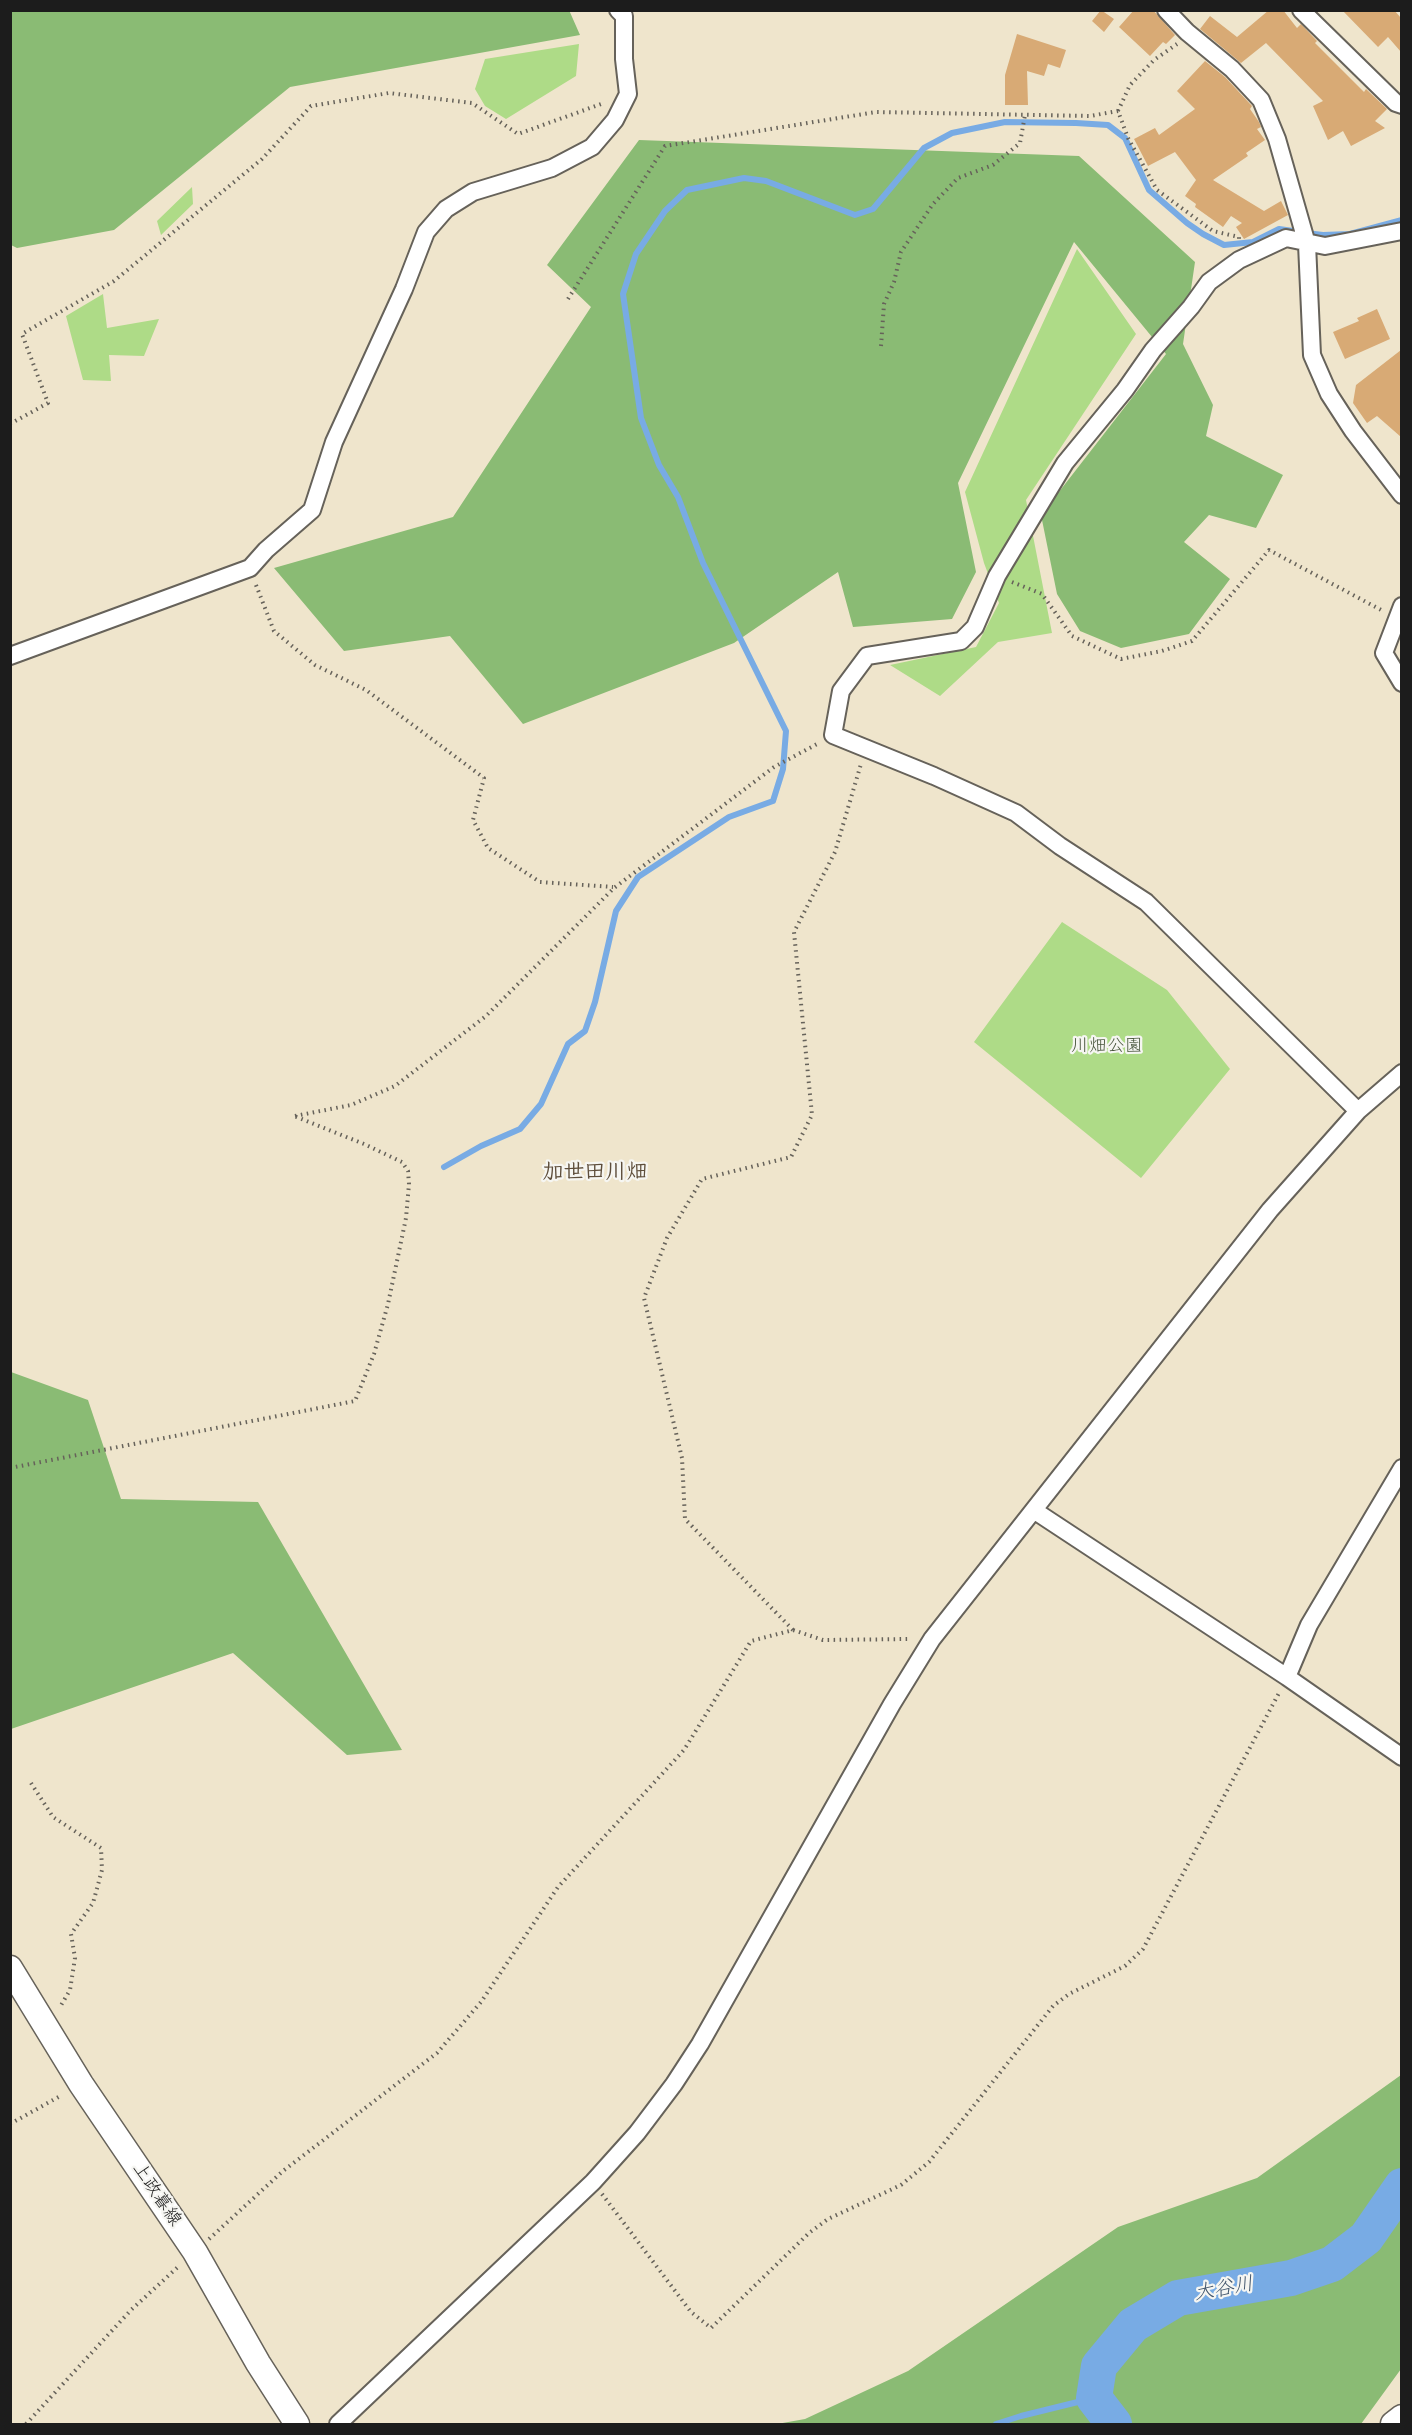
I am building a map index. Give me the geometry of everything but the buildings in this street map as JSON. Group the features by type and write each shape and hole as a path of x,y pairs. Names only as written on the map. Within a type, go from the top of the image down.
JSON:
{"street":[{"path":"10,656 250,568 266,550 312,510 334,442 404,289 426,232 446,209 473,192 552,168 592,147 615,120 628,94 624,59 624,16 618,10"},
{"path":"1166,10 1189,34 1232,69 1261,100 1277,139 1307,244 1311,355 1329,394 1353,431 1401,495"},
{"path":"1301,10 1396,103 1401,105"},
{"path":"1358,1111 1146,902 1060,846 1016,813 934,776 833,735 841,690 867,656 961,641 975,627 997,576 1065,463 1209,282 1239,260 1286,238 1325,246 1401,231"},
{"path":"1399,612 1384,653 1401,682"},
{"path":"338,2424 593,2182 637,2133 674,2084 700,2044 892,1704 932,1639 1035,1511 1263,1218 1358,1111 1401,1073"},
{"path":"1287,1677 1309,1625 1401,1468"},
{"path":"1035,1511 1287,1677 1401,1757"},
{"name":"上政暮線","path":"10,1968 81,2084 195,2252 258,2363 297,2424"},
{"path":"1393,2424 1401,2417"}],"path":[{"path":"1189,34 1154,60 1130,84 1118,111 1128,138 1157,190 1213,231 1239,237"},
{"path":"10,424 48,403 21,334 114,281 262,159 311,106 389,93 472,103 518,134 628,94"},
{"path":"568,299 665,146 876,112 1090,116 1118,111"},
{"path":"881,346 884,304 894,282 902,252 933,204 958,178 993,165 1020,143 1025,115"},
{"path":"997,576 1042,594 1072,636 1121,659 1162,651 1192,641 1269,550 1399,612"},
{"path":"250,568 274,631 315,665 366,690 484,778 473,820 488,848 540,882 614,888"},
{"path":"10,1468 355,1401 374,1353 388,1304 406,1218 408,1171 402,1162 294,1116 351,1105 395,1086 486,1016 614,888 774,766 833,735"},
{"path":"865,749 835,852 794,932 812,1115 791,1157 702,1179 667,1239 644,1298 682,1458 685,1519 793,1630 823,1640 932,1639"},
{"path":"26,2424 131,2310 283,2171 437,2053 481,2002 558,1887 684,1750 751,1641 793,1630"},
{"path":"593,2182 691,2312 711,2328 809,2233 828,2219 901,2185 929,2162 1053,2006 1069,1994 1125,1966 1143,1949 1287,1677"},
{"path":"31,1783 53,1817 101,1848 102,1870 93,1903 71,1934 75,1958 69,1990 48,2029"},
{"path":"10,2124 81,2084"}],"green space":[{"path":"569,10 580,35 290,87 114,230 17,248 11,245 11,11"},
{"path":"579,44 576,76 506,119 485,106 475,89 485,59"},
{"path":"639,140 1079,156 1195,262 1183,344 1213,405 1206,436 1283,475 1256,528 1209,515 1184,542 1230,579 1189,634 1121,648 1080,631 1057,594 1041,515 1166,354 1074,242 958,483 976,572 952,619 853,627 838,572 734,643 523,724 450,636 344,651 274,568 453,517 591,307 547,265"},
{"path":"192,187 193,204 161,235 157,221"},
{"path":"1077,249 1136,334 1026,500 1052,633 998,642 940,696 890,665 976,647 999,603 984,563 965,492"},
{"path":"103,294 107,328 159,319 144,356 109,355 111,381 83,380 66,316"},
{"name":"川畑公園","path":"1062,922 1167,990 1230,1069 1141,1178 974,1042"},
{"path":"11,1372 88,1400 121,1499 258,1502 402,1750 347,1755 233,1653 11,1729"},
{"path":"1401,2075 1401,2369 1361,2424 777,2424 805,2419 908,2371 1118,2227 1257,2178"}],"waterway":[{"path":"444,1167 481,1146 520,1129 541,1104 568,1044 585,1031 595,1002 616,911 638,877 729,817 773,801 783,769 786,731 703,563 678,497 659,465 641,418 623,294 636,254 665,211 687,190 744,178 766,181 855,215 873,209 924,148 952,133 1005,122 1076,123 1108,125 1125,138 1149,190 1187,223 1224,245 1253,242 1279,229 1293,231"},
{"path":"1306,233 1350,234 1402,220"},
{"name":"大谷川","path":"1114,2424 1094,2398 1099,2366 1133,2325 1178,2298 1291,2278 1332,2264 1366,2238 1402,2186"},
{"path":"996,2424 1094,2398"}],"district":[{"name":"加世田川畑","path":"595,1174"}]}
